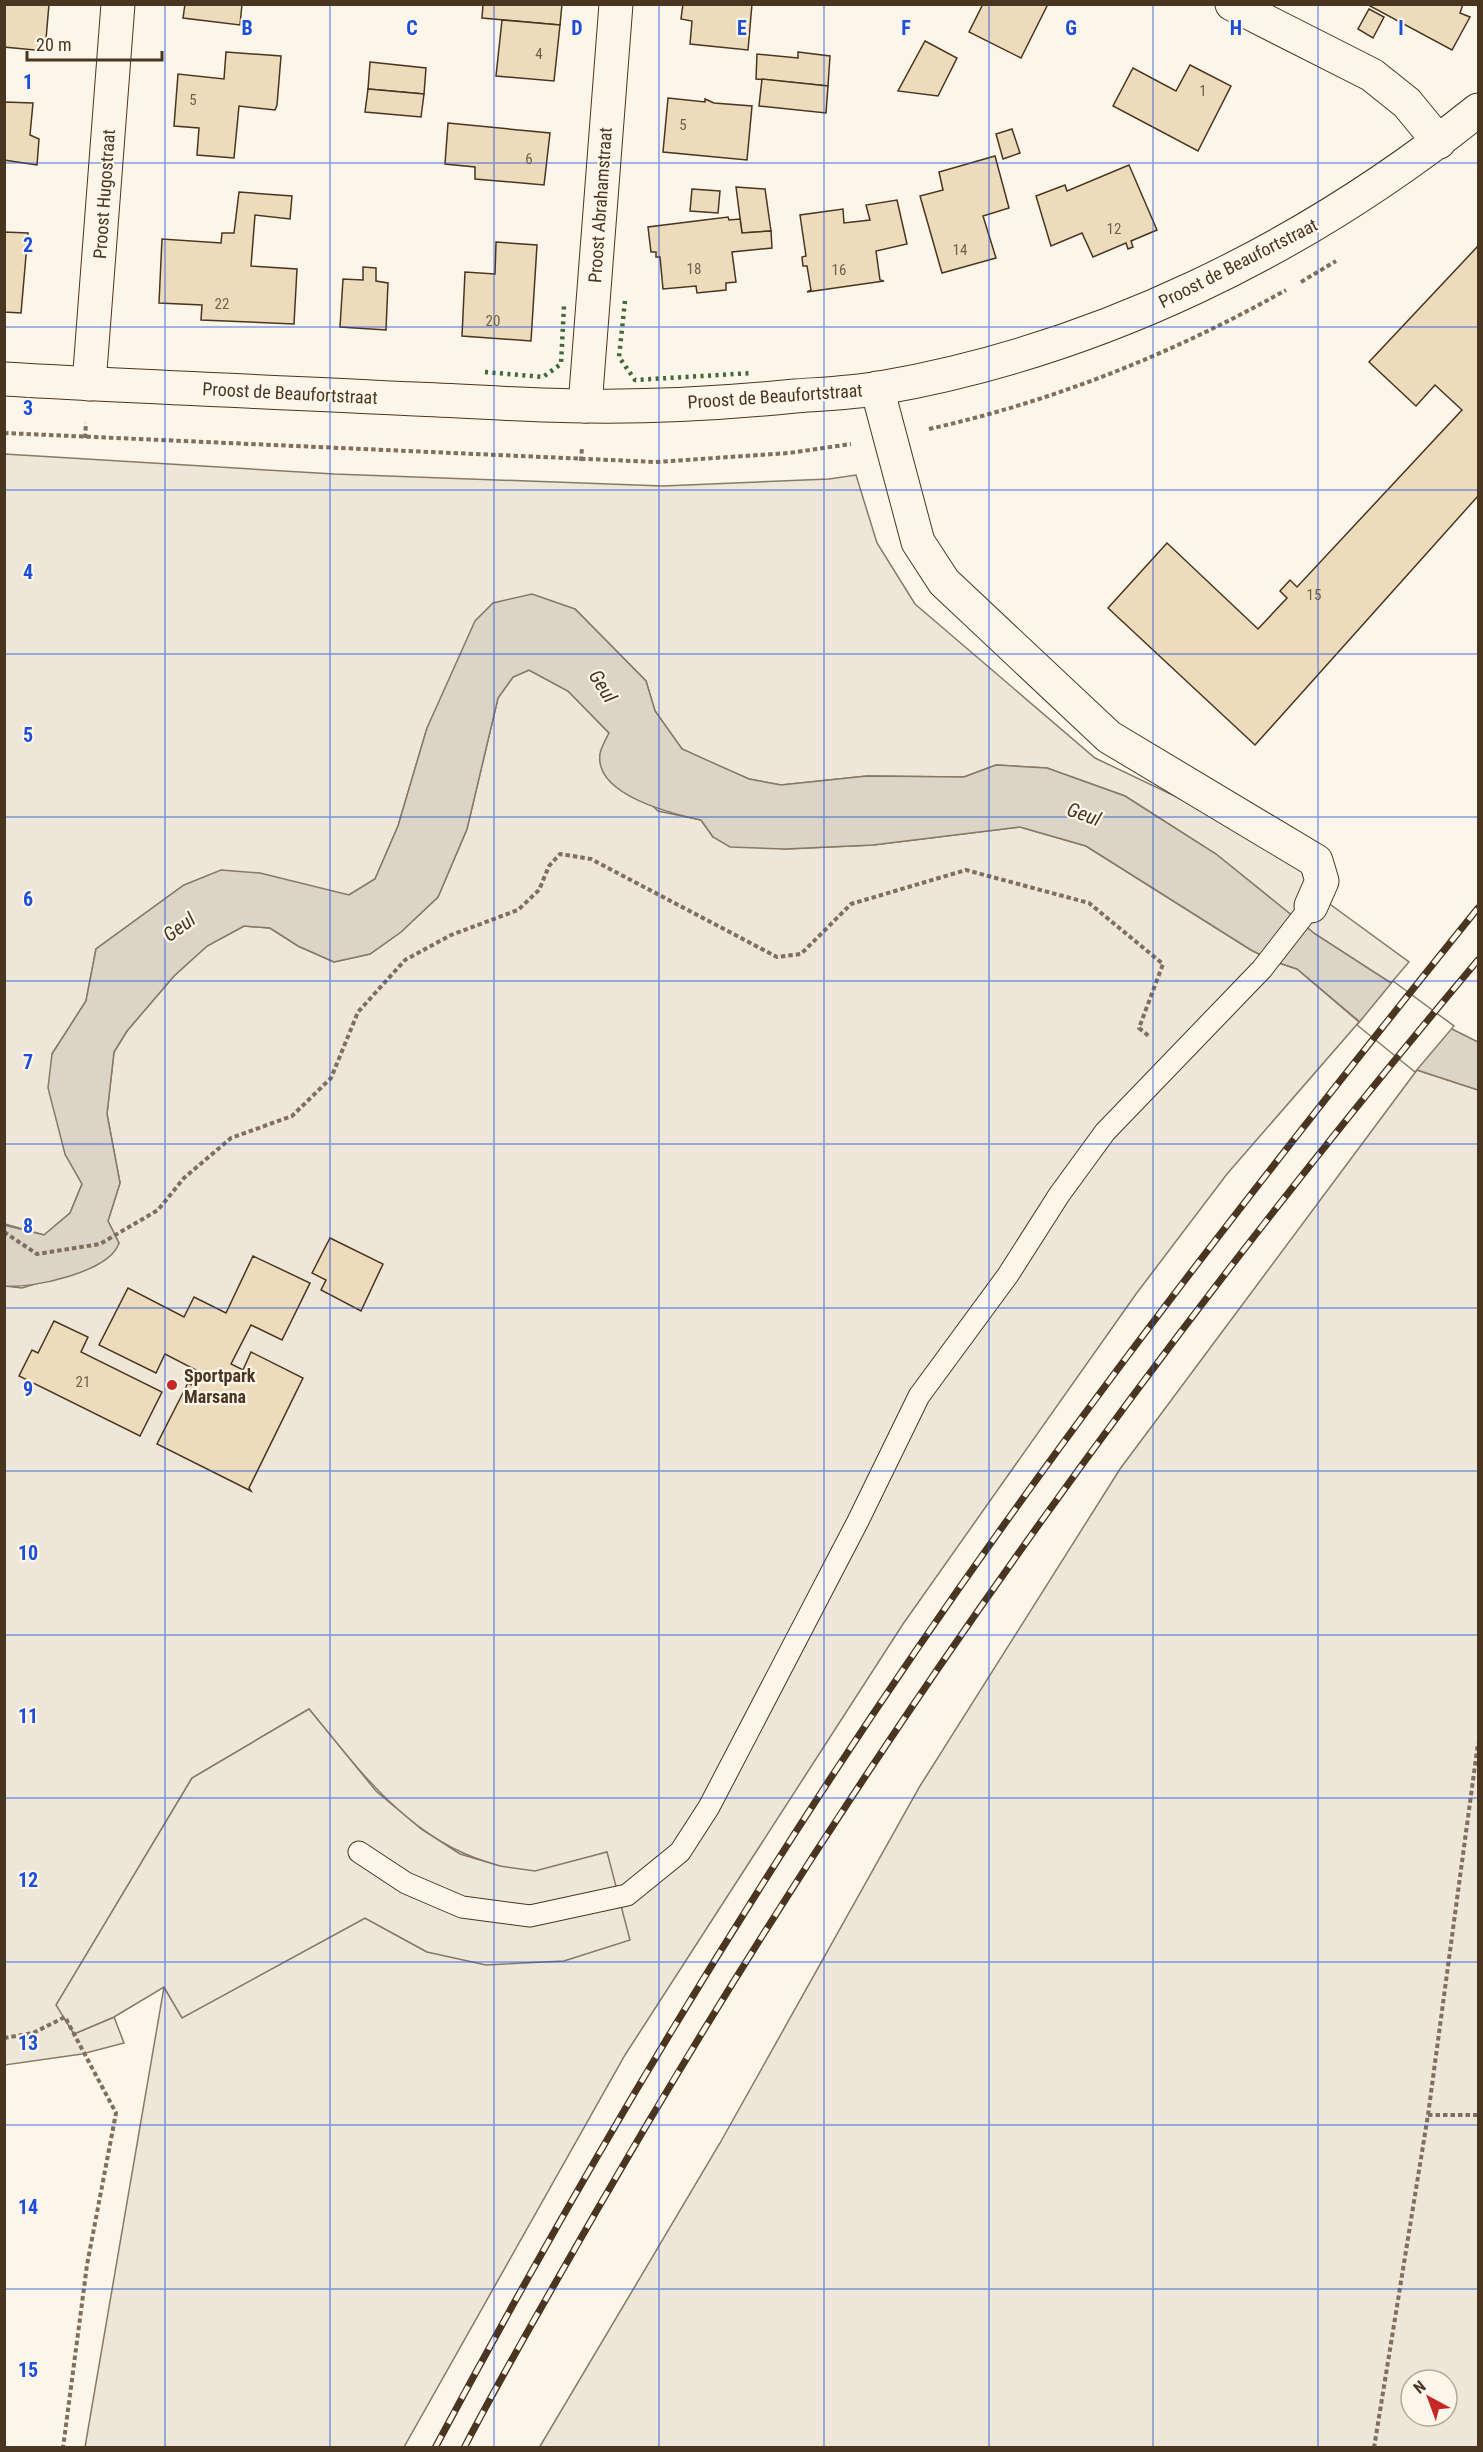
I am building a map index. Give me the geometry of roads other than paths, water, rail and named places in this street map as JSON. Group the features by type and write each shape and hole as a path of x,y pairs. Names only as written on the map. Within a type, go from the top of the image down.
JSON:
{"street":[{"name":"Proost Hugostraat","path":"89,384 118,4"},
{"name":"Proost Abrahamstraat","path":"585,406 616,4"},
{"path":"1232,4 1372,75 1407,103 1439,142"},
{"name":"Proost de Beaufortstraat","path":"4,379 585,406 731,402 877,388 965,370 1034,351 1137,313 1223,274 1294,238 1439,142 1479,110"},
{"path":"877,388 918,542 944,582 1109,738 1316,861 1322,881 1311,906"}],"lane":[{"path":"358,1852 406,1883 462,1907 530,1916 627,1895 680,1852 709,1807 857,1523 920,1395 1008,1275 1059,1195 1105,1132 1262,969 1311,906"}],"water":[{"name":"Geul","path":"532,594 575,609 646,681 655,711 682,749 749,779 781,785 867,776 964,777 996,765 1047,768 1125,796 1216,854 1315,934 1391,983 1452,1029 1478,1042 1478,1090 1417,1070 1297,969 1251,950 1086,846 1020,827 873,845 785,849 730,847 713,837 701,820 673,813 638,800 609,781 601,768 600,754 609,733 568,691 529,670 513,677 498,698 467,829 438,897 401,932 370,954 334,962 298,946 270,928 244,926 207,946 174,976 127,1031 114,1052 107,1114 120,1183 108,1221 119,1243 113,1253 86,1270 33,1285 5,1286 4,1225 44,1235 70,1213 82,1184 65,1154 48,1088 52,1054 86,1001 96,949 184,885 221,870 260,873 349,895 375,879 398,826 427,728 475,621 493,603"}],"railway":[{"path":"435,2448 570,2204 640,2084 712,1964 862,1730 1021,1501 1132,1350 1303,1127 1478,908"},
{"path":"464,2448 597,2210 695,2045 796,1883 901,1723 1010,1565 1237,1258 1478,960"}],"place":[{"name":"Sportpark Marsana","path":"172,1385"}]}
